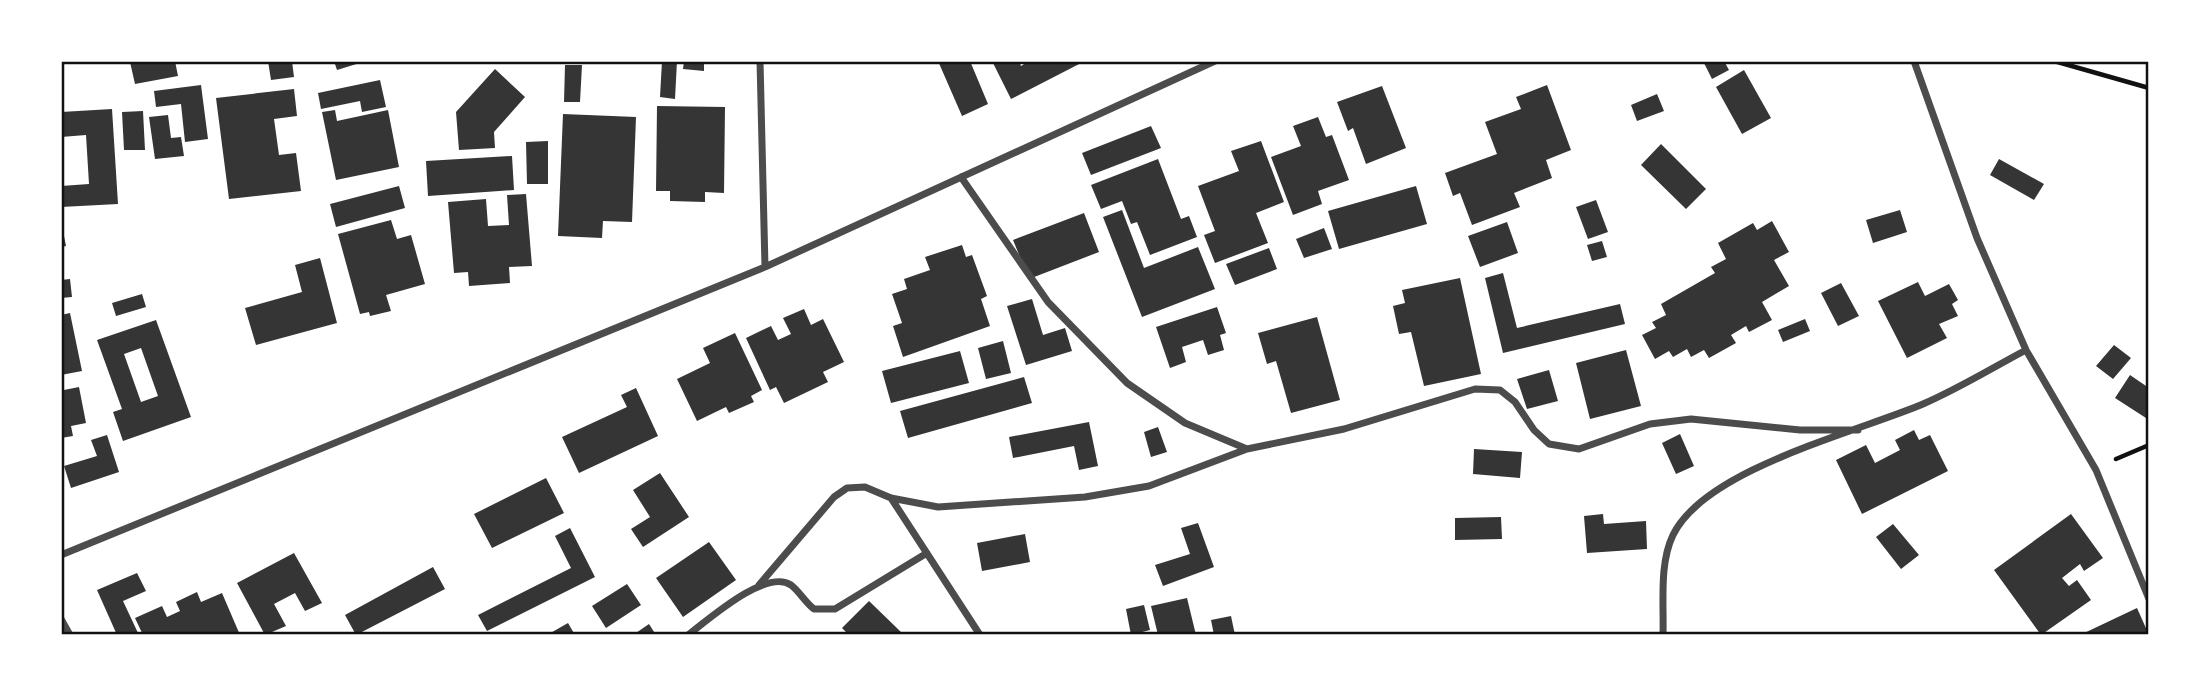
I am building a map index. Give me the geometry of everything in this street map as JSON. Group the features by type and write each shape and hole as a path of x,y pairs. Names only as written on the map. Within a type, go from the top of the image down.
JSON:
{"street":[{"path":"760,61 765,267"},
{"path":"61,555 765,267 1214,61"},
{"path":"1914,61 1977,238 2026,350 2096,470 2149,599"},
{"path":"961,177 1048,302 1127,383 1185,423 1247,449"},
{"path":"1663,635 1664,574 1672,535 1697,503 1788,454 1926,403 2026,350"},
{"path":"688,635 760,585 834,497 847,488 865,487 891,498 939,507 1085,497 1149,486 1247,449 1344,429 1475,389 1500,390 1515,402 1534,430 1549,444 1579,449 1650,424 1691,419 1800,430 1858,430"},
{"path":"891,498 980,635"},
{"path":"760,585 776,581 791,585 814,608 835,609 927,553"},
{"path":"61,619 70,635"}],"path":[{"path":"2054,61 2149,88"},
{"path":"2096,470 2149,445"}],"building":[{"path":"175,61 178,76 135,84 130,62"},
{"path":"268,61 292,61 294,77 271,80"},
{"path":"334,61 363,61 363,62 337,70"},
{"path":"662,61 677,61 675,99 660,97"},
{"path":"684,61 704,61 704,71 683,69"},
{"path":"938,61 970,61 988,104 962,116"},
{"path":"992,61 1019,61 1021,66 1029,61 1085,61 1011,99"},
{"path":"1703,61 1724,61 1729,70 1712,79"},
{"path":"565,65 582,65 580,102 564,102"},
{"path":"495,69 525,97 494,132 495,148 459,150 456,112"},
{"path":"1744,70 1771,118 1742,134 1716,87"},
{"path":"380,80 386,107 362,112 360,101 321,109 318,93"},
{"path":"201,85 208,139 185,142 181,104 156,107 154,91"},
{"path":"1547,85 1571,150 1546,160 1552,178 1514,193 1520,207 1472,225 1460,193 1453,196 1445,173 1497,154 1485,122 1521,109 1516,97"},
{"path":"1382,86 1406,148 1366,164 1353,128 1348,131 1337,102"},
{"path":"294,89 297,116 274,119 279,155 296,153 301,191 229,199 216,98"},
{"path":"1657,94 1664,111 1637,121 1631,105"},
{"path":"657,106 725,107 724,193 705,192 705,202 670,201 670,191 656,191"},
{"path":"112,109 118,204 61,207 61,186 89,184 86,135 61,137 61,112"},
{"path":"335,110 337,121 388,110 399,167 336,180 322,112"},
{"path":"143,111 145,150 124,150 122,112"},
{"path":"563,114 636,117 632,222 603,221 602,238 558,236"},
{"path":"168,115 171,138 181,137 184,156 155,159 149,117"},
{"path":"1318,117 1326,137 1332,135 1349,180 1318,191 1322,204 1293,215 1271,157 1301,146 1293,126"},
{"path":"1151,126 1161,148 1091,175 1082,153"},
{"path":"548,141 548,184 527,184 526,142"},
{"path":"1261,141 1284,202 1256,213 1268,243 1215,263 1204,235 1215,231 1198,186 1239,171 1231,151"},
{"path":"1661,144 1706,189 1686,209 1641,165"},
{"path":"512,156 514,190 428,196 426,161"},
{"path":"1158,159 1181,219 1189,216 1197,237 1150,255 1137,222 1131,224 1122,201 1101,209 1091,185"},
{"path":"1999,159 2044,184 2034,200 1990,175"},
{"path":"399,186 405,208 336,227 330,204"},
{"path":"1416,186 1427,224 1339,249 1328,211"},
{"path":"526,194 532,266 509,267 510,283 469,286 468,272 454,273 448,202 486,199 488,226 509,225 507,195"},
{"path":"1596,200 1608,232 1588,239 1576,207"},
{"path":"1122,210 1144,268 1198,247 1215,289 1142,317 1103,217"},
{"path":"1900,210 1907,232 1873,243 1866,220"},
{"path":"1084,213 1099,252 1029,279 1013,240"},
{"path":"391,220 397,239 411,235 425,284 386,295 391,311 370,316 369,312 360,314 338,234"},
{"path":"61,221 66,246 61,247"},
{"path":"1772,221 1789,252 1774,260 1789,286 1762,302 1772,320 1749,332 1746,326 1731,335 1736,343 1709,358 1704,350 1691,357 1687,349 1673,357 1669,351 1655,359 1642,335 1656,328 1652,322 1666,315 1661,304 1715,273 1711,267 1726,259 1718,243 1753,223 1757,230"},
{"path":"1507,222 1518,253 1480,267 1468,236"},
{"path":"1324,228 1332,249 1304,258 1296,239"},
{"path":"1602,241 1607,257 1592,261 1587,245"},
{"path":"962,245 966,257 972,255 987,296 981,299 990,326 903,357 893,326 902,323 892,294 907,289 904,279 930,270 925,257"},
{"path":"1269,248 1277,269 1235,285 1226,264"},
{"path":"320,258 337,323 256,345 245,308 302,292 295,265"},
{"path":"1503,273 1517,328 1620,304 1625,324 1503,353 1485,278"},
{"path":"1460,278 1481,374 1424,386 1411,332 1399,334 1393,306 1405,303 1402,290"},
{"path":"70,279 72,297 61,298 61,280"},
{"path":"1918,282 1925,296 1949,284 1958,300 1952,304 1958,316 1939,324 1947,338 1907,358 1878,301"},
{"path":"1841,283 1859,316 1838,326 1821,293"},
{"path":"142,294 146,307 116,316 112,303"},
{"path":"1032,299 1043,335 1065,328 1072,351 1026,365 1007,306"},
{"path":"1217,307 1226,333 1220,335 1224,350 1208,355 1203,340 1182,347 1186,362 1170,368 1156,327"},
{"path":"804,309 811,325 823,319 844,362 823,372 828,382 784,403 776,387 770,390 746,338 771,326 778,340 791,334 783,318"},
{"path":"70,313 82,371 61,375 61,315"},
{"path":"1317,317 1340,400 1291,413 1276,361 1267,364 1258,333"},
{"path":"1805,319 1810,331 1783,342 1778,330"},
{"path":"156,320 191,417 123,441 113,412 122,409 97,340","holes":["141,348 158,396 141,402 124,354"]},
{"path":"735,333 762,390 751,396 754,402 729,413 726,407 697,421 677,379 710,363 703,348"},
{"path":"1003,341 1011,373 986,379 978,348"},
{"path":"2114,345 2131,358 2113,379 2096,366"},
{"path":"1626,350 1641,406 1590,419 1576,363"},
{"path":"960,351 969,383 891,403 882,371"},
{"path":"1549,370 1558,401 1527,409 1517,379"},
{"path":"2130,375 2149,388 2146,418 2115,398"},
{"path":"1024,377 1032,403 908,438 900,411"},
{"path":"61,384 64,390 79,387 86,423 71,426 73,436 61,438"},
{"path":"636,388 658,436 579,473 562,437 627,407 621,395"},
{"path":"1089,422 1098,466 1079,470 1074,446 1013,458 1009,437"},
{"path":"1158,427 1167,452 1151,457 1144,432"},
{"path":"1914,430 1919,440 1930,435 1948,471 1862,514 1836,460 1866,445 1875,463 1900,450 1895,440"},
{"path":"1680,434 1694,466 1676,474 1662,443"},
{"path":"107,435 119,472 71,488 64,466 97,456 91,440"},
{"path":"1474,449 1522,452 1520,478 1473,474"},
{"path":"660,473 689,517 643,547 631,529 650,517 633,490"},
{"path":"546,478 564,513 492,548 474,514"},
{"path":"1603,514 1604,524 1646,521 1647,549 1587,553 1584,516"},
{"path":"2071,514 2103,558 2084,571 2080,564 2062,578 2069,586 2077,580 2091,600 2041,635 1994,570"},
{"path":"1501,517 1502,539 1455,540 1455,518"},
{"path":"1198,523 1214,567 1163,586 1155,565 1190,554 1181,528"},
{"path":"1893,524 1919,555 1901,569 1876,537"},
{"path":"570,528 595,577 487,631 478,615 571,568 555,536"},
{"path":"1025,534 1030,562 982,571 977,543"},
{"path":"709,542 736,580 683,617 656,578"},
{"path":"294,553 322,603 305,611 295,593 274,604 286,626 265,635 237,583"},
{"path":"433,567 445,589 356,635 345,615"},
{"path":"137,573 146,591 123,601 138,633 117,635 97,590"},
{"path":"627,584 641,605 606,628 592,606"},
{"path":"197,592 201,602 222,593 240,635 143,635 135,618 162,606 167,617 180,611 176,602"},
{"path":"1187,598 1196,635 1158,635 1151,606"},
{"path":"869,601 901,632 898,635 849,635 842,628"},
{"path":"1144,605 1150,630 1131,635 1126,609"},
{"path":"2137,608 2149,635 2080,635"},
{"path":"1231,616 1235,635 1214,635 1211,620"},
{"path":"568,623 575,635 547,635"},
{"path":"649,624 656,635 633,635"}]}
